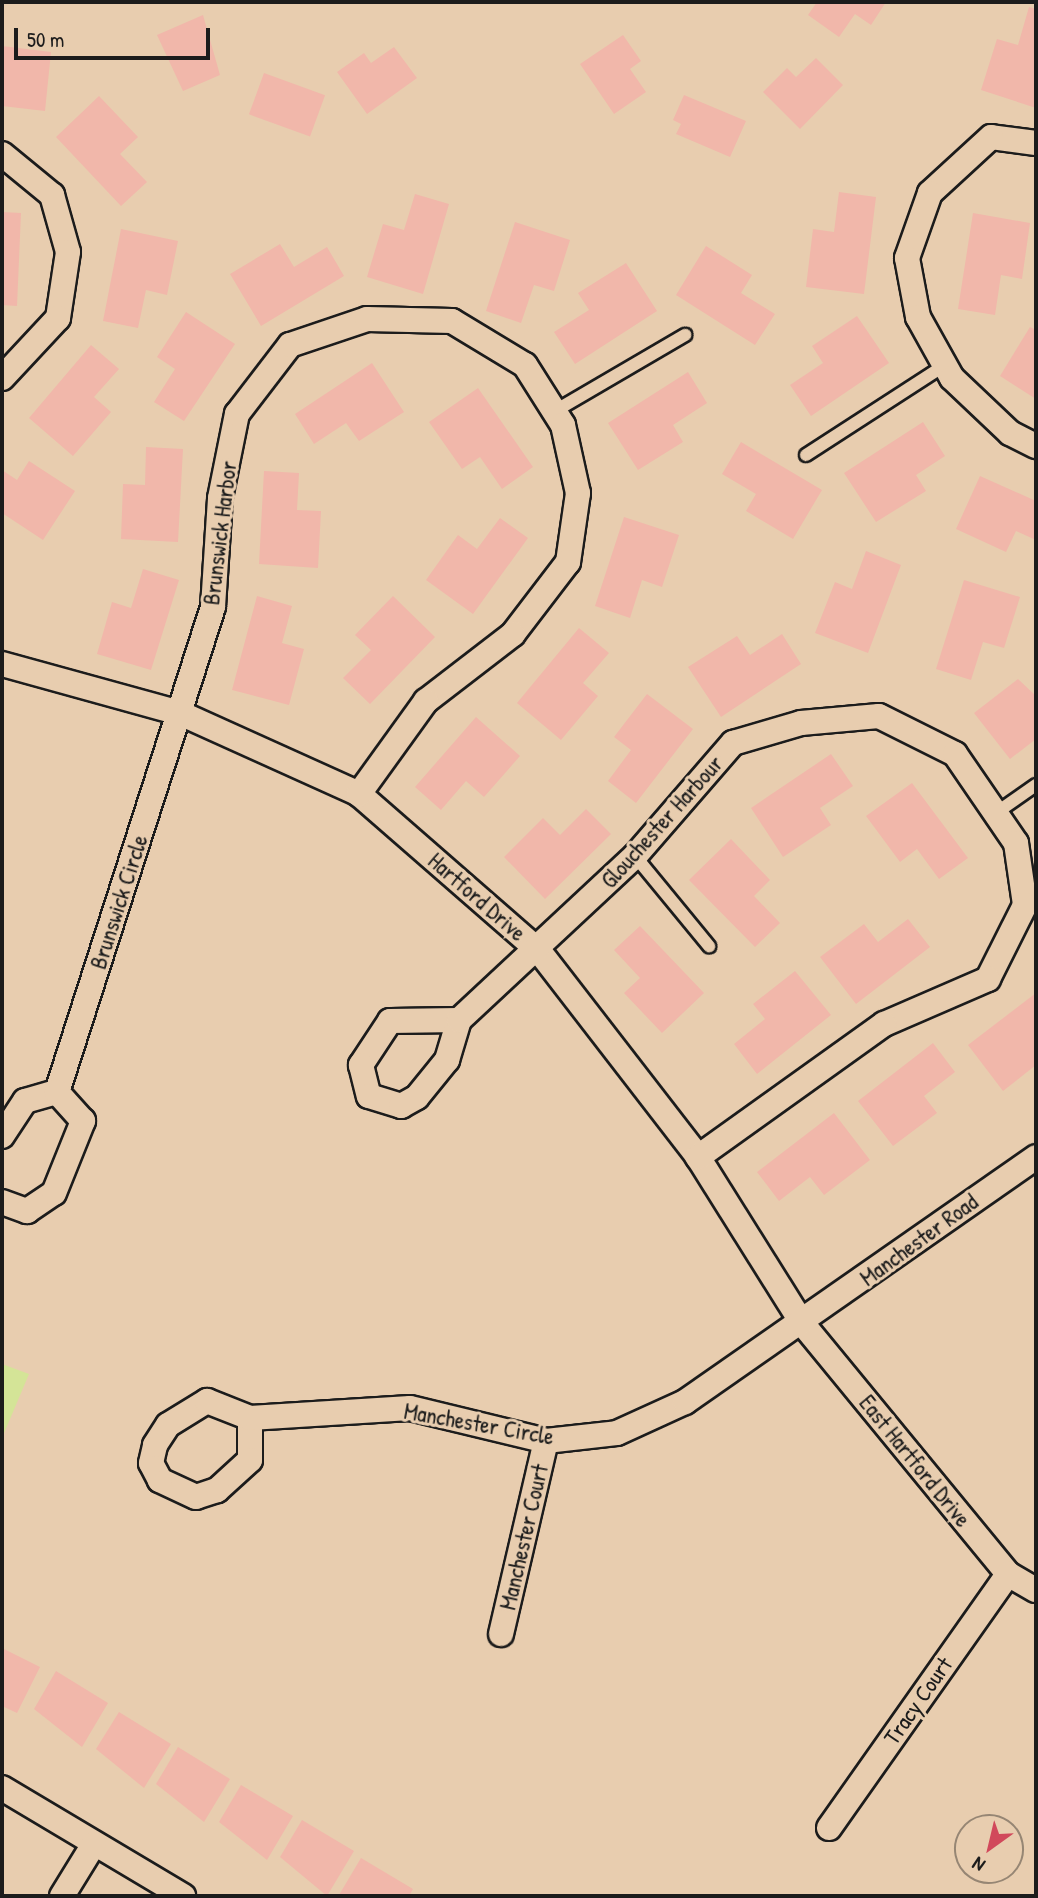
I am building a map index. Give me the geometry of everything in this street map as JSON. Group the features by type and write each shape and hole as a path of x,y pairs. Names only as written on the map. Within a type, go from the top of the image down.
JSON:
{"street":[{"path":"1036,143 991,137 930,193 907,258 918,317 945,365 1010,433 1036,446"},
{"path":"2,154 52,195 68,252 58,318 2,378"},
{"name":"Brunswick Harbor","path":"180,713 213,607 220,498 237,414 290,345 367,319 452,321 525,365 555,411 578,493 568,562 513,634 426,701 359,793"},
{"name":"Hartford Drive","path":"2,664 180,713 359,793 539,951 698,1157 802,1323"},
{"name":"Brunswick Circle","path":"57,1092 180,713"},
{"name":"Glouchester Harbour","path":"459,1020 539,951 635,856 733,743 801,723 879,716 955,754 1016,843 1025,905 988,979 884,1024 698,1157"},
{"path":"2,1136 25,1101 57,1092 82,1121 54,1193 27,1211 2,1202"},
{"name":"Manchester Road","path":"802,1323 1036,1157"},
{"name":"Manchester Circle","path":"250,1418 410,1408 546,1441 617,1433 673,1407 802,1323"},
{"name":"East Hartford Drive","path":"802,1323 1008,1574 1036,1590"},
{"name":"Manchester Court","path":"501,1634 546,1441"},
{"name":"Tracy Court","path":"829,1828 1008,1574"},
{"path":"2,1788 183,1896"},
{"path":"62,1896 94,1844"}],"lane":[{"path":"555,411 685,335"},
{"path":"806,455 945,365"},
{"path":"996,813 1036,785"},
{"path":"635,856 709,946"}],"green space":[{"path":"2,1364 29,1374 2,1438"}],"building":[{"path":"817,2 886,2 871,25 855,14 839,37 808,15"},
{"path":"1029,7 1036,9 1036,108 981,90 997,39 1018,45"},
{"path":"203,15 220,75 183,91 157,35"},
{"path":"623,35 641,61 630,69 646,92 614,114 580,64"},
{"path":"2,46 51,52 45,111 2,106"},
{"path":"394,47 417,78 367,114 337,72 364,53 371,63"},
{"path":"816,58 843,85 800,129 763,92 787,68 796,77"},
{"path":"264,73 325,95 310,137 249,114"},
{"path":"684,95 746,121 730,157 676,134 681,124 673,120"},
{"path":"99,96 138,137 120,154 147,182 121,206 56,137"},
{"path":"839,192 876,197 864,294 806,287 813,229 834,232"},
{"path":"415,194 449,204 423,294 367,277 383,224 404,230"},
{"path":"2,212 21,213 17,306 2,305"},
{"path":"973,213 1030,223 1022,279 1001,275 995,315 958,309"},
{"path":"515,222 570,240 554,291 534,285 521,323 486,311"},
{"path":"121,229 178,241 167,295 146,290 138,328 103,321"},
{"path":"280,244 294,267 327,247 344,276 261,326 230,274"},
{"path":"706,246 752,275 741,293 775,314 755,345 676,295"},
{"path":"626,263 657,311 575,364 554,332 589,310 578,293"},
{"path":"186,312 235,344 184,421 154,402 175,369 157,357"},
{"path":"857,316 889,363 811,416 790,385 823,363 812,346"},
{"path":"1030,327 1036,330 1036,399 1000,376"},
{"path":"91,345 119,369 94,397 111,412 73,456 29,418"},
{"path":"372,363 404,412 359,441 346,423 314,444 295,414"},
{"path":"688,372 707,403 673,425 683,442 638,470 608,423"},
{"path":"478,388 533,467 502,489 480,457 462,469 429,422"},
{"path":"923,422 945,456 916,475 926,491 876,522 844,473"},
{"path":"741,442 822,490 793,539 746,511 756,494 722,474"},
{"path":"146,447 183,449 178,542 121,539 123,484 145,485"},
{"path":"29,461 75,491 43,540 2,513 2,470 17,480"},
{"path":"264,471 299,473 297,510 321,511 318,568 259,564"},
{"path":"980,476 1036,501 1036,540 1016,531 1006,552 956,529"},
{"path":"624,517 679,535 662,587 642,580 630,618 595,606"},
{"path":"500,518 528,538 473,614 426,580 458,535 477,549"},
{"path":"866,551 901,565 868,653 815,633 835,582 852,589"},
{"path":"143,569 179,580 151,670 97,654 112,602 131,608"},
{"path":"964,580 1020,597 1004,648 983,642 971,680 936,669"},
{"path":"257,596 292,606 282,643 304,649 289,705 232,690"},
{"path":"393,596 435,637 370,704 343,678 371,650 355,635"},
{"path":"579,628 609,653 583,683 598,696 561,740 517,703"},
{"path":"782,634 801,664 721,717 688,667 737,636 750,655"},
{"path":"1018,679 1036,696 1036,739 1010,759 974,713"},
{"path":"647,694 693,729 636,803 608,781 631,750 614,737"},
{"path":"476,717 520,756 484,797 466,781 441,810 415,787"},
{"path":"831,754 853,786 820,808 831,825 783,857 751,808"},
{"path":"912,783 968,858 939,879 917,849 900,862 866,816"},
{"path":"586,809 611,834 545,899 504,857 543,818 560,835"},
{"path":"731,839 770,880 754,896 780,923 755,947 689,880"},
{"path":"908,919 930,947 856,1004 820,957 864,924 878,942"},
{"path":"640,926 704,993 662,1033 624,993 640,978 614,950"},
{"path":"795,971 831,1015 757,1074 734,1044 765,1019 753,1004"},
{"path":"1036,993 1036,1065 1003,1091 968,1045"},
{"path":"933,1043 955,1072 924,1096 937,1113 893,1146 858,1101"},
{"path":"834,1113 870,1160 824,1195 810,1177 779,1201 757,1172"},
{"path":"2,1648 40,1667 17,1713 2,1706"},
{"path":"56,1671 108,1703 82,1747 34,1709"},
{"path":"119,1712 171,1744 144,1788 96,1749"},
{"path":"178,1747 230,1779 204,1822 156,1784"},
{"path":"241,1785 293,1816 267,1860 219,1822"},
{"path":"302,1820 354,1851 327,1896 280,1857"},
{"path":"361,1858 413,1889 409,1896 339,1895"}]}
